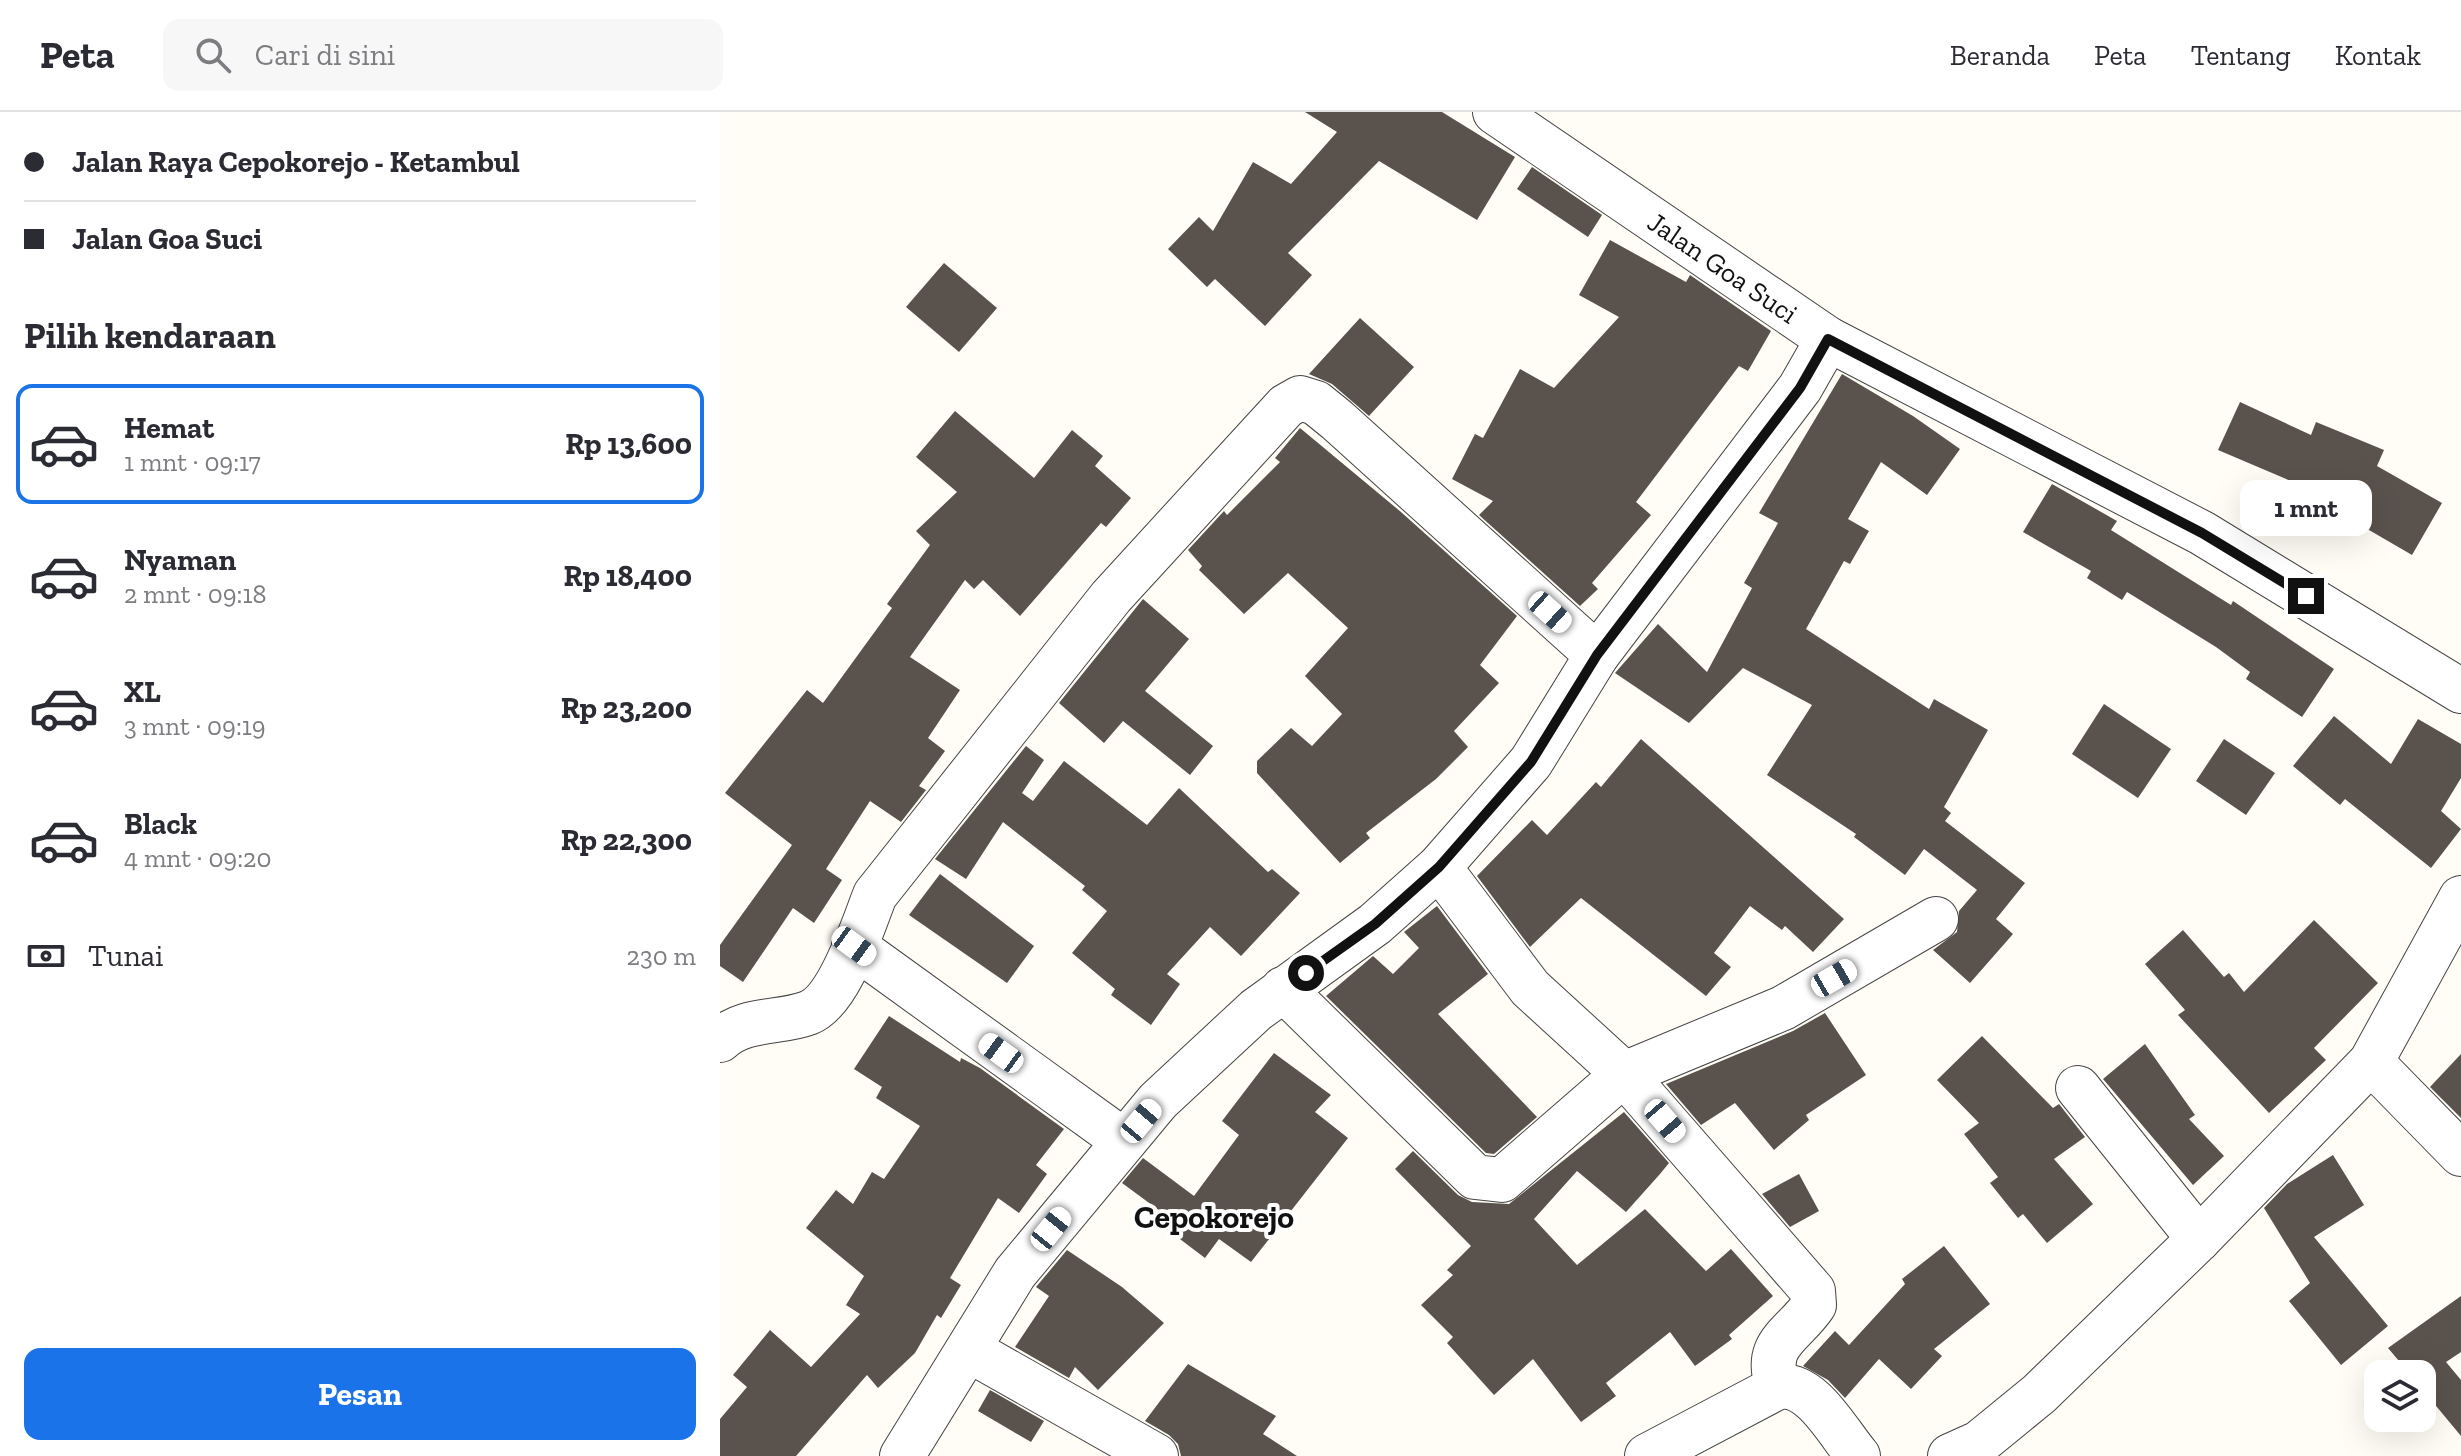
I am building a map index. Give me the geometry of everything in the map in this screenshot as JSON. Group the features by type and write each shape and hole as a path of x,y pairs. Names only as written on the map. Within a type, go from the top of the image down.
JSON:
{"street":[{"name":"Jalan Goa Suci","path":"1495,112 1828,339 2202,533 2461,691"},
{"path":"902,1456 1015,1273 1158,1101 1283,989 1375,924 1439,867 1531,762 1597,655 1800,388 1828,339"},
{"path":"720,1040 732,1029 811,1012 826,998 854,946 875,895 1111,597 1286,406 1300,398 1316,403 1337,420 1597,655"},
{"path":"1439,867 1530,988 1624,1074 1813,1291 1814,1305 1775,1352 1774,1375 1778,1387"},
{"path":"1950,1456 1979,1443 2039,1394 2199,1239 2371,1062 2461,898"},
{"path":"1283,989 1459,1162 1483,1180 1502,1180 1624,1074 1783,1008 1936,919"},
{"path":"854,946 1124,1141"},
{"path":"2371,1062 2461,1154"},
{"path":"2078,1088 2199,1239"},
{"path":"969,1350 1156,1456"},
{"path":"1647,1456 1778,1387 1791,1385 1808,1395 1858,1456"}],"building":[{"path":"1305,112 1442,112 1515,157 1477,220 1379,161 1288,253 1312,275 1265,326 1215,279 1207,287 1168,249 1199,217 1213,231 1253,162 1291,184 1337,132"},
{"path":"1532,167 1602,215 1588,237 1517,189"},
{"path":"1610,240 1686,282 1690,275 1771,331 1748,371 1739,366 1636,502 1651,515 1592,583 1598,589 1580,606 1479,515 1493,501 1452,479 1475,434 1483,438 1520,369 1554,388 1619,317 1579,295"},
{"path":"944,263 997,308 959,352 906,307"},
{"path":"1360,318 1414,367 1369,416 1332,384 1309,374"},
{"path":"1842,374 1913,416 1960,449 1927,495 1881,462 1848,519 1869,531 1850,564 1844,561 1806,629 1929,709 1934,699 1988,730 1944,807 1951,813 1945,821 2025,883 1996,919 2013,934 1970,983 1933,950 1957,932 1959,911 1977,890 1924,849 1905,875 1854,837 1856,834 1767,775 1812,705 1743,668 1689,723 1615,673 1658,624 1707,672 1752,588 1744,583 1778,523 1759,513"},
{"path":"2240,402 2311,435 2316,422 2384,450 2377,466 2442,503 2412,555 2357,523 2364,512 2218,450"},
{"path":"955,411 1034,478 1072,430 1103,456 1095,466 1131,498 1106,527 1101,523 1020,616 983,580 974,589 965,580 910,657 960,690 928,738 945,751 919,786 926,790 901,822 870,801 826,869 842,880 814,923 793,908 743,982 720,966 720,945 792,845 725,793 807,690 823,703 892,608 887,604 930,545 916,531 957,492 916,457"},
{"path":"1300,428 1401,512 1517,616 1480,665 1499,683 1454,731 1468,747 1436,779 1366,833 1370,838 1340,863 1257,773 1257,761 1291,728 1312,746 1342,714 1305,676 1348,628 1288,573 1244,614 1199,570 1202,566 1188,550 1224,511 1227,515 1280,462 1275,458"},
{"path":"2052,484 2117,521 2111,530 2231,605 2233,601 2334,669 2302,717 2246,679 2250,672 2216,647 2127,592 2122,600 2087,578 2091,571 2023,532"},
{"path":"1143,599 1189,639 1145,691 1213,746 1190,775 1123,721 1104,743 1059,703"},
{"path":"2104,704 2171,749 2138,798 2072,754"},
{"path":"2334,716 2391,764 2418,719 2461,744 2461,778 2441,811 2461,829 2431,868 2345,799 2340,805 2293,766"},
{"path":"1641,739 1844,919 1813,952 1785,926 1782,930 1750,906 1714,953 1731,967 1706,996 1581,898 1530,947 1477,876 1532,820 1547,835 1596,782 1601,787"},
{"path":"2224,739 2275,773 2246,815 2196,781"},
{"path":"1026,746 1044,760 1022,793 1033,801 1064,761 1147,825 1179,788 1268,872 1272,869 1300,893 1241,956 1210,927 1167,974 1180,984 1151,1025 1111,995 1115,989 1072,953 1107,911 1082,890 1085,886 1003,822 966,879 935,859"},
{"path":"940,874 1034,946 1007,983 909,915"},
{"path":"1437,906 1488,974 1438,1014 1537,1117 1494,1154 1486,1153 1326,996 1373,956 1393,974 1419,948 1404,932"},
{"path":"2314,920 2378,983 2314,1048 2326,1060 2269,1113 2178,1015 2185,1010 2145,964 2183,930 2224,977 2229,973 2244,992"},
{"path":"1825,1013 1866,1075 1806,1115 1809,1120 1774,1150 1735,1103 1701,1125 1666,1084 1793,1031"},
{"path":"889,1016 960,1062 961,1058 980,1068 1064,1129 1036,1165 1047,1174 1019,1213 998,1198 950,1278 961,1285 941,1318 937,1315 915,1353 878,1388 867,1375 796,1456 720,1456 720,1419 747,1387 733,1375 770,1330 811,1367 860,1314 846,1305 864,1276 806,1228 836,1190 853,1204 872,1172 884,1179 920,1126 876,1098 882,1087 854,1069"},
{"path":"1982,1036 2053,1108 2059,1104 2085,1137 2054,1159 2093,1204 2047,1243 2023,1214 2018,1218 1990,1183 1998,1177 1964,1134 1979,1123 1937,1080"},
{"path":"2145,1044 2195,1115 2189,1119 2224,1156 2193,1185 2103,1079"},
{"path":"1274,1053 1331,1095 1315,1112 1348,1138 1251,1262 1219,1239 1205,1258 1168,1230 1175,1222 1122,1183 1143,1158 1194,1196 1239,1135 1222,1121"},
{"path":"2461,1054 2461,1118 2430,1087"},
{"path":"1624,1112 1669,1163 1660,1174 1626,1212 1577,1171 1534,1219 1577,1265 1645,1209 1706,1271 1731,1249 1773,1296 1729,1335 1732,1339 1695,1366 1670,1332 1606,1383 1616,1396 1581,1422 1533,1359 1494,1395 1447,1343 1453,1337 1421,1305 1453,1275 1447,1270 1471,1246 1395,1169 1413,1151 1458,1195 1472,1202 1509,1204"},
{"path":"2333,1155 2364,1205 2314,1237 2388,1326 2341,1365 2289,1301 2310,1283 2264,1208 2287,1184"},
{"path":"1799,1174 1819,1211 1790,1227 1762,1194"},
{"path":"1944,1246 1990,1304 1934,1349 1942,1356 1911,1389 1879,1359 1845,1398 1828,1380 1803,1366 1835,1331 1849,1345 1905,1284 1902,1279"},
{"path":"1067,1250 1122,1287 1164,1323 1098,1390 1075,1367 1069,1378 1015,1347 1049,1296 1036,1287"},
{"path":"2461,1296 2461,1352 2446,1362 2461,1380 2461,1436 2436,1406 2436,1360 2398,1360 2388,1348"},
{"path":"1188,1364 1276,1416 1263,1434 1297,1456 1181,1456 1178,1444 1169,1435 1145,1421"},
{"path":"990,1390 1044,1421 1031,1442 978,1411"}],"district":[{"name":"Cepokorejo","path":"1214,1217"}],"route":[{"path":"1306,973 1375,924 1439,867 1531,762 1597,655 1800,388 1828,339 2202,533 2306,596"}]}
